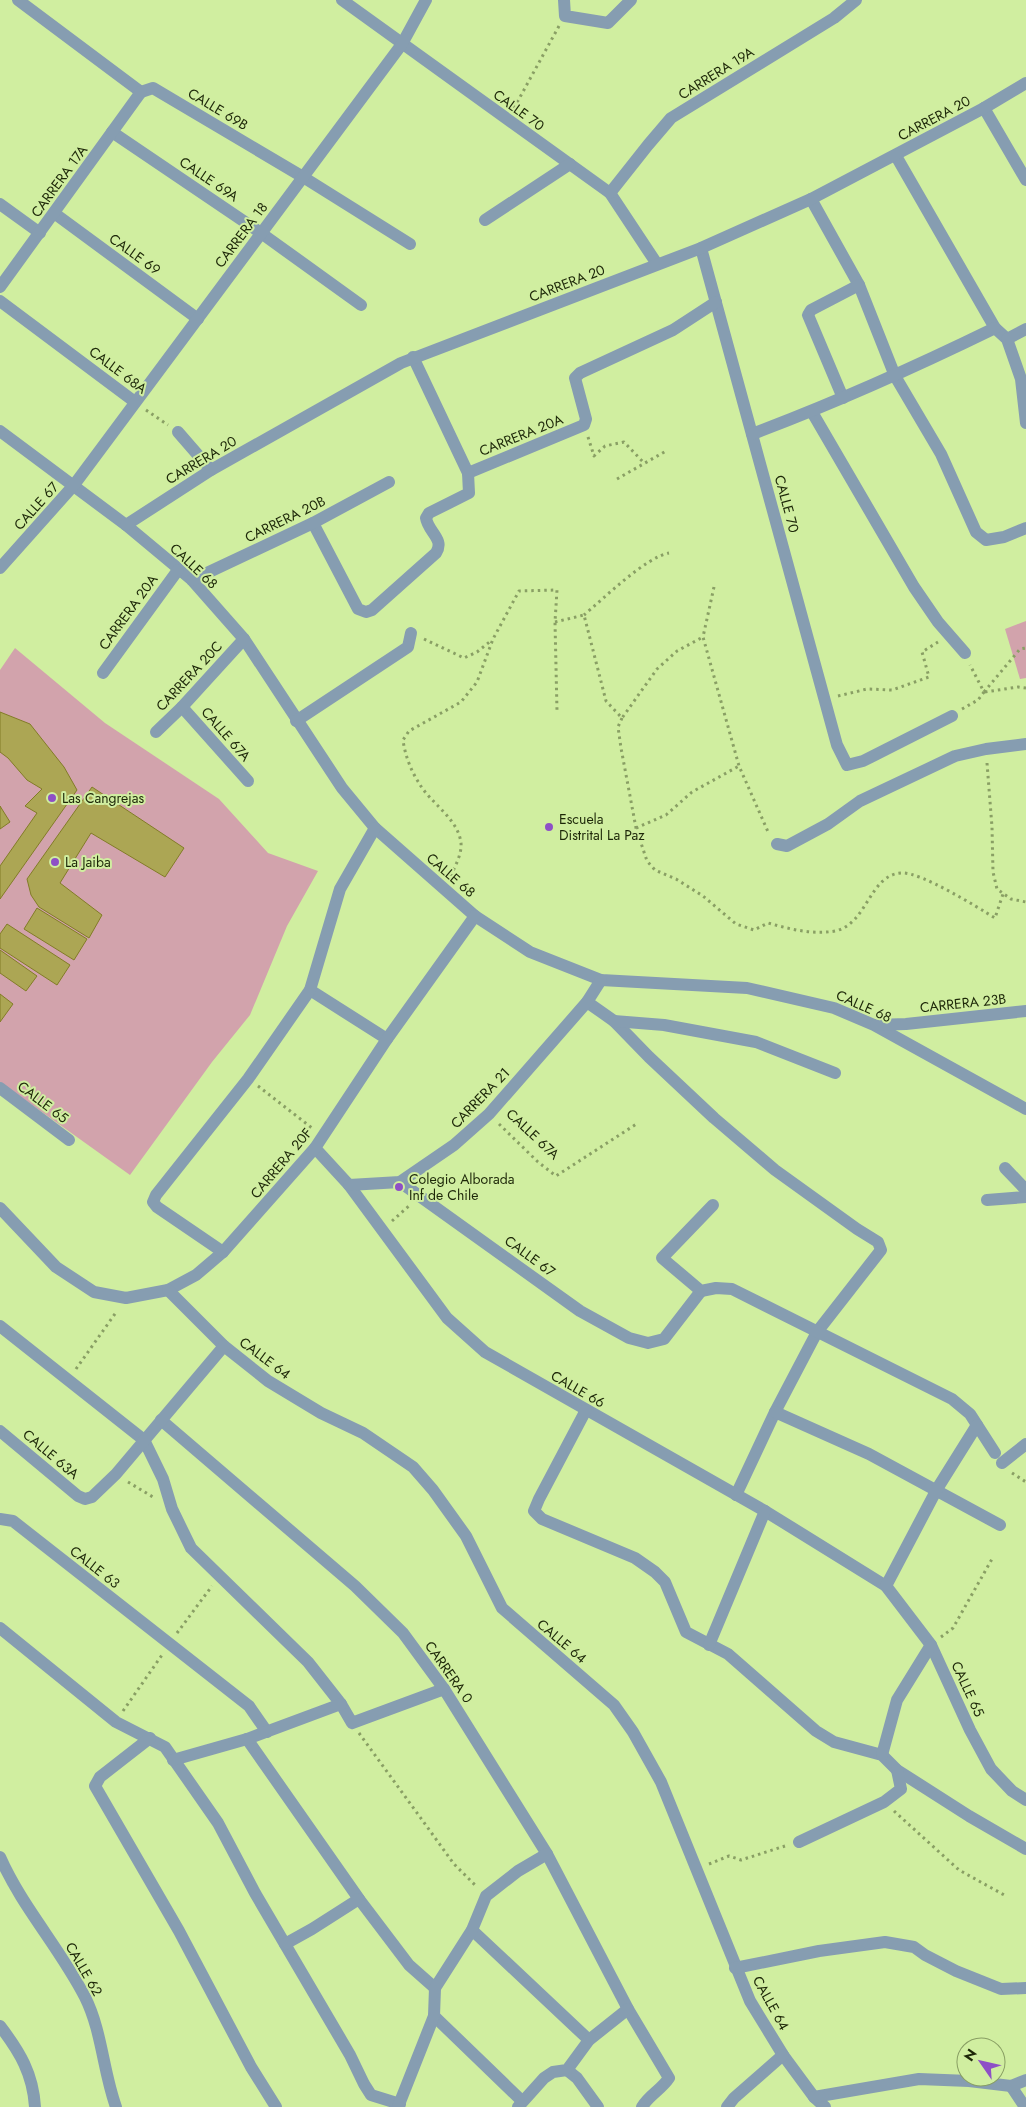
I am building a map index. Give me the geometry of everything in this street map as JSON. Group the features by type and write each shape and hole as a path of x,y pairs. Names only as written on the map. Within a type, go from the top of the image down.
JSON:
{"street":[{"path":"18,0 141,92"},
{"name":"CALLE 70","path":"342,0 610,193 657,264"},
{"name":"CARRERA 18","path":"74,485 402,44 426,0"},
{"path":"564,0 565,16 608,23 631,0"},
{"name":"CARRERA 19A","path":"610,193 671,118 834,18 856,0"},
{"name":"CARRERA 20","path":"126,525 211,470 412,357 700,248 811,199 896,156 1026,83"},
{"name":"CALLE 69B","path":"141,92 153,88 303,177 410,244"},
{"name":"CARRERA 17A","path":"0,287 141,92"},
{"path":"984,108 1026,180"},
{"name":"CALLE 69A","path":"112,132 261,233 361,305"},
{"path":"896,156 995,328 1006,339 1021,379 1026,423"},
{"path":"485,220 570,164"},
{"path":"811,199 859,285 895,376 941,454 976,532 986,540 1004,537 1026,528"},
{"path":"0,204 40,233"},
{"name":"CALLE 69","path":"54,213 198,319"},
{"name":"CALLE 70","path":"700,248 837,745 847,765 863,761 952,716"},
{"path":"844,398 808,314 811,310 859,285"},
{"name":"CALLE 68A","path":"0,301 135,402"},
{"path":"584,425 586,419 575,378 580,373 673,330 716,302"},
{"path":"752,434 812,412 895,376 995,328"},
{"path":"1006,339 1026,330"},
{"path":"313,523 358,609 366,612 372,610 436,554 440,547 440,542 426,524 426,518 428,513 469,493 468,473 412,357"},
{"path":"812,412 914,587 938,622 965,653"},
{"name":"CARRERA 20A","path":"468,473 584,425"},
{"name":"CALLE 68","path":"0,432 126,525 192,580 244,639 296,721 342,788 375,828 474,916 530,952 601,980 747,988 834,1008 874,1025 1026,1108"},
{"path":"178,432 211,470"},
{"name":"CARRERA 20B","path":"192,580 313,523 389,482"},
{"name":"CALLE 67","path":"0,568 74,485"},
{"name":"CARRERA 20A","path":"103,673 178,570"},
{"path":"296,721 408,647 411,634"},
{"name":"CARRERA 20C","path":"156,732 182,707 244,639"},
{"name":"CALLE 67A","path":"182,707 248,781"},
{"path":"777,844 787,846 828,824 860,801 955,756 986,749 1026,744"},
{"path":"223,1252 157,1207 153,1202 156,1195 248,1078 310,990 340,889 375,828"},
{"name":"CARRERA 20F","path":"126,1298 168,1290 196,1275 223,1252 315,1148 387,1039 474,916"},
{"name":"CARRERA 21","path":"400,1182 454,1146 489,1114 587,1002 601,980"},
{"path":"310,990 387,1039"},
{"path":"587,1002 614,1021 654,1062 775,1170 878,1242 881,1250 817,1332 775,1412 736,1495"},
{"name":"CARRERA 23B","path":"874,1025 906,1024 1026,1011"},
{"path":"614,1021 664,1024 756,1042 835,1073"},
{"name":"CALLE 65","path":"0,1088 68,1140"},
{"name":"CALLE 66","path":"315,1148 349,1185 447,1318 485,1352 764,1510 886,1586"},
{"path":"1005,1168 1026,1190"},
{"path":"349,1185 400,1182"},
{"name":"CALLE 67","path":"400,1182 580,1311 629,1338 648,1342 664,1339 701,1291"},
{"path":"987,1200 1026,1198 1026,1204"},
{"path":"713,1205 662,1258 701,1291 716,1288 732,1289 952,1399 970,1414 998,1458 1026,1444"},
{"path":"0,1208 56,1267 94,1292 126,1298"},
{"name":"CALLE 64","path":"168,1290 224,1346 268,1382 321,1413 363,1433 413,1467 433,1490 466,1536 502,1608 614,1705 633,1732 661,1782 750,2001 783,2055 814,2098 825,2107"},
{"path":"0,1326 144,1440 163,1479 172,1509 191,1548 308,1662 341,1704 352,1723 444,1689"},
{"path":"116,1474 224,1346"},
{"path":"586,1410 534,1511 542,1519 635,1558 655,1572 665,1582 686,1632 728,1654 816,1731 834,1742 882,1755 897,1770 969,1816 1026,1849"},
{"path":"775,1412 869,1454 1000,1525"},
{"name":"CARRERA 0","path":"161,1420 355,1586 403,1633 444,1689 547,1854 628,2009 669,2078 663,2087 648,2098 642,2107"},
{"path":"886,1586 937,1490 977,1425"},
{"name":"CALLE 63A","path":"0,1431 78,1496 85,1499 92,1497 116,1474"},
{"path":"709,1645 764,1510"},
{"name":"CALLE 63","path":"0,1519 13,1521 249,1706 267,1732"},
{"name":"CALLE 65","path":"886,1586 931,1645 970,1730 991,1769 1012,1791 1026,1800"},
{"path":"0,1628 116,1722 165,1747 218,1823 371,2095 399,2106 434,2016 436,1988 472,1930 486,1896 518,1871 547,1854"},
{"path":"882,1755 897,1700 931,1645"},
{"path":"173,1760 247,1739 341,1704"},
{"path":"150,1738 100,1777 95,1786 179,1931 251,2067 276,2107"},
{"path":"247,1739 359,1899 409,1965 436,1988"},
{"path":"799,1842 884,1802 902,1789 897,1770"},
{"name":"CALLE 62","path":"0,1857 9,1878 71,1972 86,1999 98,2033 116,2107"},
{"path":"285,1944 359,1899"},
{"path":"472,1930 588,2040"},
{"path":"735,1968 819,1951 885,1942 914,1947 956,1971 1001,1989 1026,1988"},
{"path":"567,2070 588,2040 628,2009"},
{"path":"434,2016 520,2104 553,2072 567,2070 577,2078 598,2107"},
{"path":"0,2026 19,2050 34,2088 35,2107"},
{"path":"727,2107 734,2098 783,2055"},
{"path":"814,2098 919,2079 969,2081 1012,2086 1026,2080"},
{"path":"1012,2086 1025,2107"}],"path":[{"path":"507,120 565,16"},
{"name":"CALLE 68A","path":"135,402 178,432"},
{"path":"584,425 594,456 605,446 624,442 645,464"},
{"path":"617,479 666,451"},
{"path":"555,622 584,615 661,554 669,553"},
{"path":"714,587 703,637 739,766 770,837 777,844"},
{"path":"445,890 459,857 461,843 455,827 419,784 405,751 403,740 409,731 461,702 476,682 493,639 519,591 556,590 557,711"},
{"path":"584,615 606,701 622,718"},
{"path":"411,634 464,658 478,652 493,639"},
{"path":"703,637 677,651 657,670 622,718 618,727 636,828 648,861 655,870 676,879 703,896 736,924 754,930 768,923 803,933 837,931 858,918 881,883 893,874 905,873 944,888 995,918 1003,894"},
{"path":"826,701 844,694 867,689 892,690 929,677 922,652 942,639 951,637"},
{"path":"952,716 978,700 1020,649 1026,648"},
{"path":"965,653 972,672 984,692"},
{"path":"984,692 1018,687 1026,688"},
{"path":"986,749 991,808 993,872 997,889 1011,899 1026,902"},
{"path":"636,828 666,816 692,792 739,766"},
{"path":"248,1078 322,1136"},
{"name":"CALLE 67A","path":"489,1114 532,1156 556,1176 638,1123"},
{"path":"382,1230 420,1196"},
{"path":"69,1380 126,1298"},
{"path":"116,1474 172,1509"},
{"path":"931,1645 953,1628 992,1559"},
{"path":"116,1722 169,1645 220,1576"},
{"path":"352,1723 454,1864 486,1896"},
{"path":"884,1802 959,1870 1006,1896"},
{"path":"696,1869 729,1856 741,1860 799,1842"}],"shaded area":[{"path":"1026,621 1026,678 1020,679 1005,629"},
{"path":"15,648 105,723 219,799 268,853 318,871 287,926 250,1015 212,1062 130,1175 0,1082 0,670"}],"building":[{"name":"Las Cangrejas","path":"0,712 30,724 64,767 77,790 0,899 0,866 37,813 25,806 42,789 27,780 8,758 0,752"},
{"name":"La Jaiba","path":"92,787 184,848 165,877 91,833 60,883 102,915 89,938 39,907 31,895 27,879"},
{"path":"0,806 10,822 0,829"},
{"path":"37,908 87,939 74,960 24,929"},
{"path":"7,924 70,965 57,985 0,948 0,934"},
{"path":"0,950 37,976 26,991 0,973"},
{"path":"0,994 13,1004 0,1022"}],"place":[{"name":"Las Cangrejas","path":"52,798"},
{"name":"Escuela Distrital La Paz","path":"549,827"},
{"name":"La Jaiba","path":"55,862"},
{"name":"Colegio Alborada Inf de Chile","path":"399,1187"}]}
